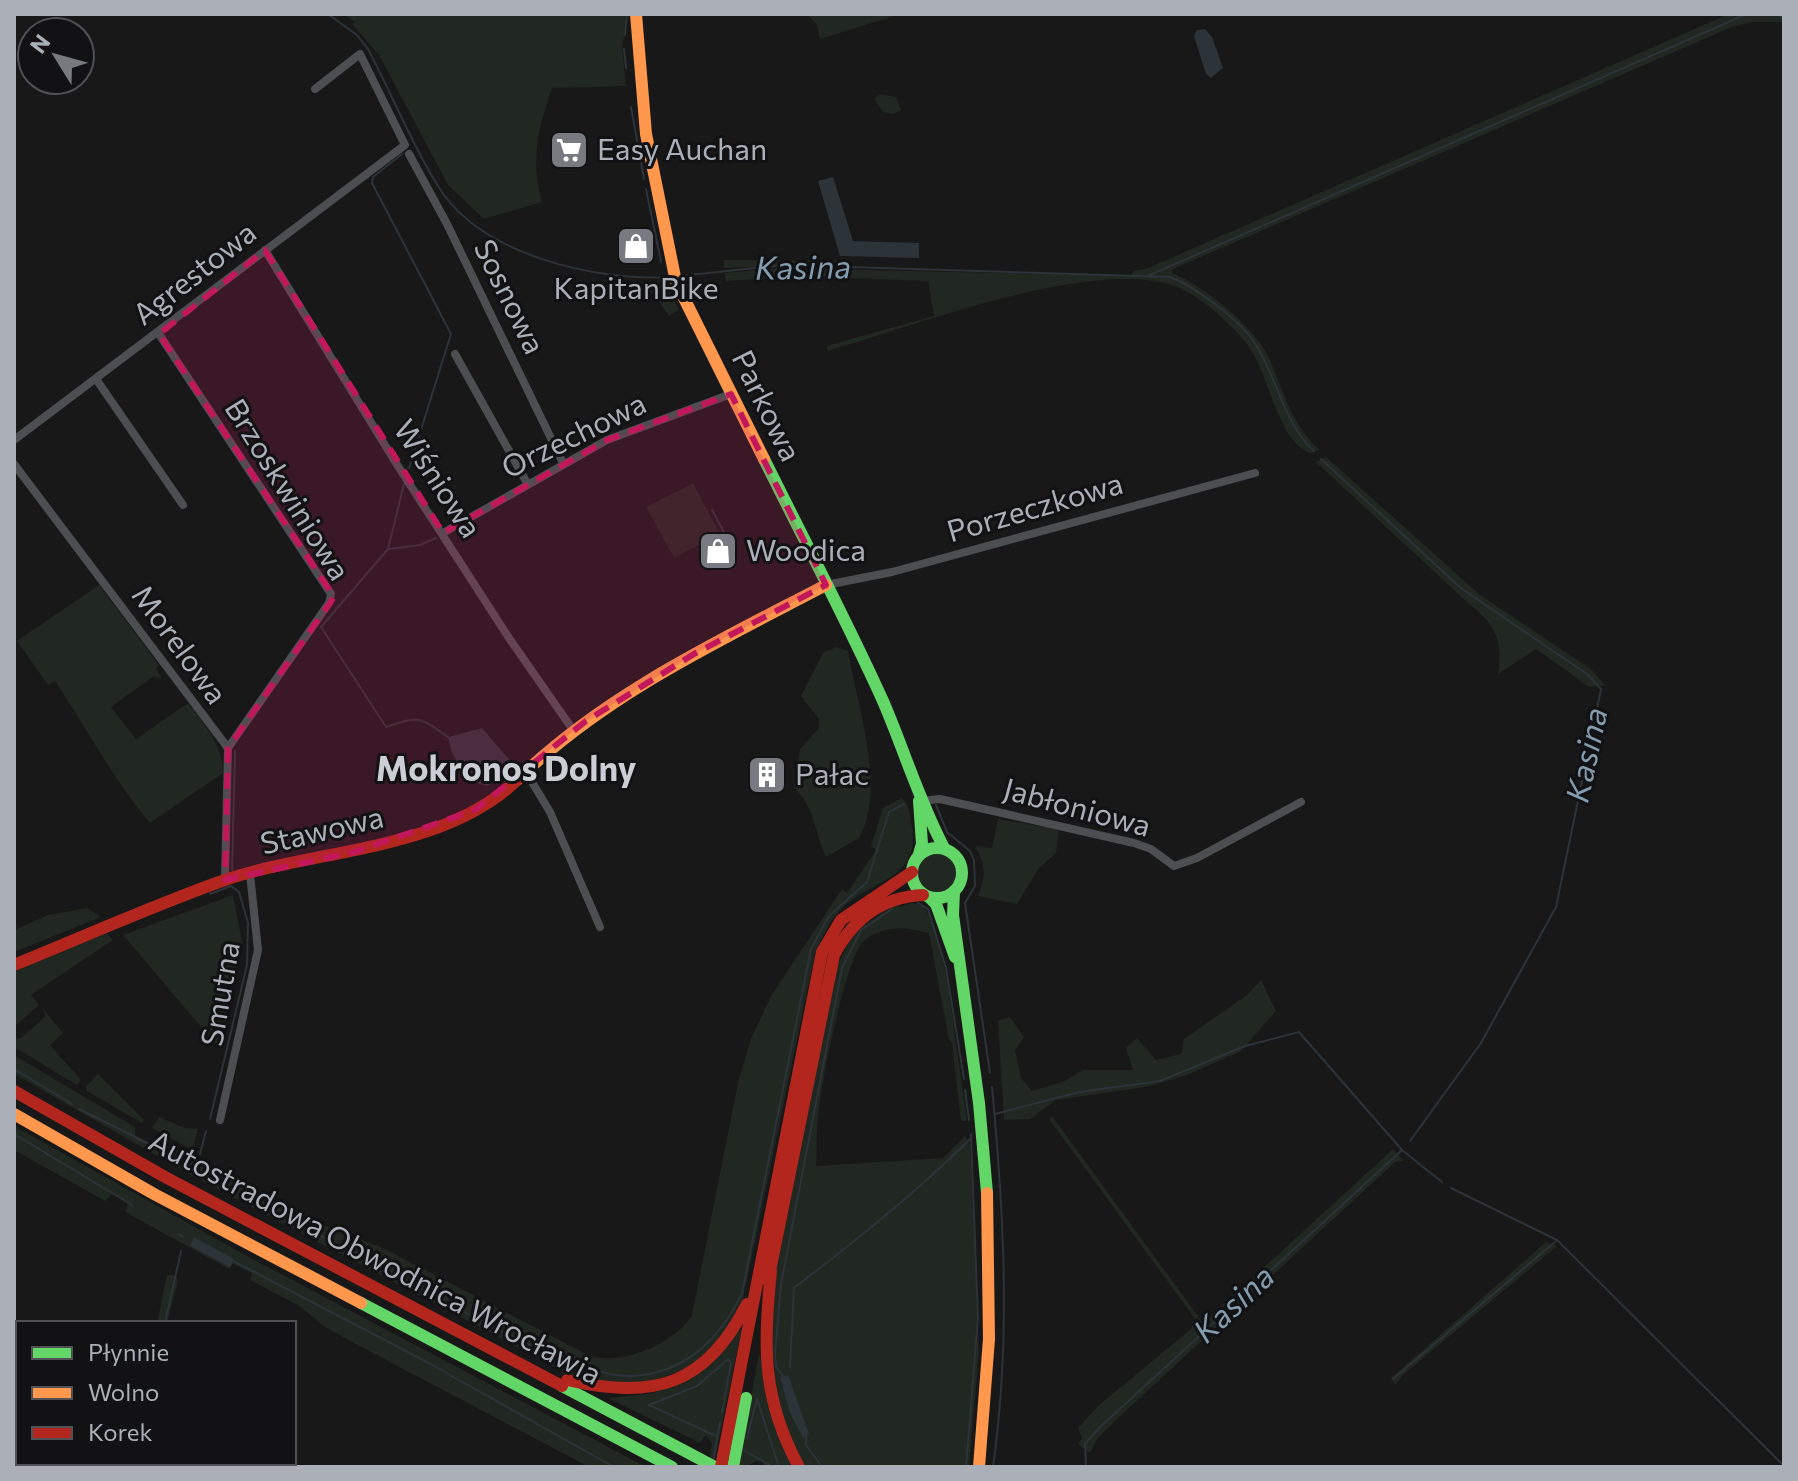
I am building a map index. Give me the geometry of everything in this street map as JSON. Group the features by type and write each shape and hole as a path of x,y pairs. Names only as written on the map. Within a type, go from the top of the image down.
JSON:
{"main road":[{"name":"Parkowa","path":"636,14 642,107 673,273 894,727 919,801 944,848"},
{"name":"Stawowa","path":"14,965 225,880 332,858 408,837 487,804 573,730 686,659 826,585"},
{"name":"Parkowa","path":"919,801 922,844 919,854"},
{"path":"957,960 936,904 912,881 919,854 929,848 944,848 960,861 960,881 951,901 982,1125 991,1343 979,1467"},
{"path":"718,1467 826,942 837,924 855,907 912,872"},
{"path":"733,1467 834,955 846,934 864,916 897,898 926,896 940,899 954,891"},
{"name":"Autostradowa Obwodnica Wrocławia","path":"14,1091 179,1185 718,1467"},
{"name":"Autostradowa Obwodnica Wrocławia","path":"14,1114 154,1194 672,1467"},
{"path":"538,1373 617,1392 660,1387 693,1373 719,1352 741,1320 767,1229"},
{"path":"771,1270 764,1343 765,1378 776,1421 799,1467"}],"street":[{"name":"Sosnowa","path":"315,89 360,54 563,463"},
{"name":"Agrestowa","path":"14,440 159,334 265,250 407,149"},
{"name":"Wiśniowa","path":"265,250 509,638 573,730"},
{"name":"Brzoskwiniowa","path":"159,334 331,594 329,603 228,748"},
{"path":"455,354 527,483"},
{"path":"96,379 183,505"},
{"name":"Orzechowa","path":"443,533 527,483 614,437 731,394"},
{"name":"Morelowa","path":"14,464 228,748 225,880"},
{"name":"Porzeczkowa","path":"826,585 919,565 1255,473"},
{"path":"526,772 546,804 600,927"},
{"name":"Jabłoniowa","path":"919,801 940,799 1134,843 1151,849 1174,866 1197,858 1301,802"},
{"name":"Smutna","path":"220,1120 258,950 250,874"}],"highlighted area":[{"path":"265,250 443,533 607,440 731,394 826,585 694,654 586,721 475,810 355,852 225,880 228,748 334,597 159,334"}],"shaded area":[{"path":"343,14 629,14 622,46 626,86 552,88 537,144 538,186 542,202 484,219 448,185 379,55 352,24 355,22"},
{"path":"807,14 901,14 820,39 817,25"},
{"path":"1729,14 1784,14 1784,22 1753,22 1732,27 1173,269 1172,273 1199,287 1227,308 1262,346 1295,419 1320,450 1310,453 1298,446 1289,434 1247,344 1212,309 1171,285 1136,279 1048,288 952,312 828,351 826,346 934,316 928,281 799,276 726,281 725,273 782,268 1132,276 1133,271 1148,268"},
{"path":"1205,29 1212,37 1223,68 1211,78 1206,74 1194,36 1197,30"},
{"path":"880,94 896,97 901,110 893,114 883,112 874,99"},
{"path":"833,177 853,241 919,243 919,258 840,256 818,181"},
{"path":"724,260 838,261 838,264 724,268"},
{"path":"664,280 679,310 669,316 655,296 639,283"},
{"path":"1326,457 1479,594 1591,669 1605,685 1589,687 1536,649 1498,674 1498,641 1490,625 1316,462"},
{"path":"693,483 720,534 674,558 646,507"},
{"path":"99,585 159,665 156,669 162,678 154,676 111,707 136,739 188,703 212,735 220,753 223,773 150,823 112,772 55,681 48,685 17,641"},
{"path":"836,647 848,651 867,746 870,796 867,818 859,838 826,857 810,811 794,788 800,749 819,728 819,719 801,696 823,653"},
{"path":"482,728 514,765 488,786 467,781 452,753 448,737"},
{"path":"902,798 908,807 912,827 913,845 909,858 901,869 840,910 815,953 742,1304 727,1333 692,1367 633,1387 570,1375 189,1174 14,1074 14,1055 135,1127 135,1135 152,1144 156,1139 247,1189 245,1195 383,1248 588,1355 616,1358 631,1355 674,1335 692,1315 739,1078 751,1039 771,996 842,889 847,893 876,850 871,846 883,808"},
{"path":"998,819 1059,829 1056,853 1039,868 1017,904 978,896 984,871 975,846 992,848"},
{"path":"937,854 950,860 956,873 950,886 937,892 924,886 918,873 924,860"},
{"path":"233,895 242,942 219,1048 123,935"},
{"path":"897,903 899,907 913,903 924,906 935,927 947,979 967,1121 961,1121 952,1043 929,933 904,929 881,931 865,940 858,950 842,995 820,1102 816,1166 943,1158 965,1136 970,1145 979,1353 969,1467 805,1467 784,1429 769,1364 777,1264 835,970 854,932"},
{"path":"87,908 101,917 14,952 14,930 48,915"},
{"path":"107,933 113,940 31,995 39,1005 14,1027 14,972"},
{"path":"1261,980 1276,1011 1241,1051 1187,1075 1145,1087 1056,1100 1030,1119 1004,1120 998,1021 1010,1017 1024,1037 1015,1050 1021,1078 1032,1091 1065,1081 1083,1070 1133,1070 1126,1048 1137,1038 1156,1060 1181,1054 1184,1039 1247,995"},
{"path":"42,1008 63,1033 50,1045 81,1080 77,1085 14,1047 14,1039 21,1038 46,1016"},
{"path":"98,1074 144,1120 142,1123 87,1091 86,1086"},
{"path":"1052,1116 1203,1323 1393,1149 1404,1161 1395,1162 1115,1421 1097,1439 1090,1453 1078,1444 1082,1438 1078,1428 1098,1406 1191,1329 1195,1319 1049,1119"},
{"path":"159,1117 185,1128 198,1129 192,1150 152,1128"},
{"path":"14,1126 247,1256 646,1467 589,1467 354,1343 322,1325 301,1307 250,1280 252,1273 233,1264 229,1269 125,1212 128,1204 112,1194 105,1201 14,1150"},
{"path":"194,1237 234,1259 230,1267 190,1246"},
{"path":"1546,1242 1557,1246 1395,1385 1391,1378"},
{"path":"167,1275 175,1275 178,1281 168,1321 157,1321"},
{"path":"742,1328 713,1467 708,1467 712,1444 706,1435 700,1443 608,1398 655,1393"},
{"path":"759,1354 795,1467 762,1467 764,1462 756,1461 747,1467 738,1467"},
{"path":"788,1375 809,1434 803,1438 790,1413 780,1377"}],"waterway":[{"name":"Kasina","path":"328,14 357,35 368,49 438,186 457,210 481,230 510,246 574,268 608,274 669,277"},
{"path":"625,35 627,14"},
{"path":"1150,275 1747,14"},
{"path":"1777,15 1784,17"},
{"path":"624,49 626,68"},
{"path":"631,107 644,179"},
{"path":"402,154 373,177 372,183 451,334 409,468"},
{"path":"646,189 661,262"},
{"name":"Kasina","path":"680,276 784,265 1170,277 1216,305 1248,334 1262,356 1294,426 1314,451"},
{"name":"Kasina","path":"1321,459 1462,589 1587,674 1601,689 1556,907 1481,1043 1410,1141"},
{"path":"404,484 388,549 321,627 386,727 418,720 448,737"},
{"path":"712,510 732,547"},
{"path":"389,549 420,545 436,538"},
{"path":"232,870 235,751"},
{"path":"241,1194 491,1326 570,1362 605,1373 632,1376 685,1361 712,1339 742,1293 811,949 829,916 867,882 889,812 904,804"},
{"path":"936,805 947,832 970,851 974,860 975,886 965,903 990,1073"},
{"path":"210,894 231,886 239,892 248,923 247,965 210,1119"},
{"path":"918,903 928,909 946,968 964,1079"},
{"path":"783,1376 776,1367 775,1354 781,1284 842,968 861,930 892,909"},
{"path":"995,1114 1079,1092 1160,1081 1245,1046 1299,1032 1402,1150 1442,1182"},
{"path":"14,1069 72,1104"},
{"path":"992,1087 1004,1277 1002,1372 993,1467"},
{"path":"965,1090 969,1120"},
{"path":"79,1109 155,1147"},
{"path":"200,1154 206,1131"},
{"path":"14,1134 132,1205"},
{"path":"790,1367 794,1288 907,1197 971,1138 971,1134"},
{"path":"966,1467 978,1318 971,1138"},
{"name":"Kasina","path":"1086,1467 1085,1444 1099,1428 1401,1151"},
{"path":"196,1173 198,1164"},
{"path":"1451,1188 1557,1240 1784,1466"},
{"path":"179,1234 183,1237"},
{"path":"1393,1379 1556,1241"},
{"path":"165,1321 181,1251"},
{"path":"233,1261 425,1361 614,1467"},
{"path":"718,1437 649,1405 697,1386 728,1359 731,1362 722,1412"},
{"path":"747,1438 757,1399 779,1467"},
{"path":"714,1458 720,1422"},
{"path":"806,1435 806,1445 822,1467"},
{"path":"744,1450 773,1467"}],"traffic: fast":[{"path":"764,459 869,670 944,848"},
{"path":"919,801 922,844 919,854"},
{"path":"927,849 947,849 961,863 962,873 961,883 947,897 927,897 913,883 913,863 927,849"},
{"path":"954,891 953,915 979,1103 987,1193"},
{"path":"930,898 936,904 955,957"},
{"path":"361,1303 672,1467"},
{"path":"562,1386 715,1467"},
{"path":"733,1467 746,1398"}],"traffic: slow":[{"path":"636,14 646,134 676,282 764,459"},
{"path":"517,780 551,749 625,695 704,649 826,585"},
{"path":"14,1114 154,1194 361,1303"},
{"path":"979,1467 989,1339 987,1193"}],"traffic: jam":[{"path":"14,965 222,881 258,870 376,846 452,822 487,804 517,780"},
{"path":"721,1467 822,952 841,920 912,872"},
{"path":"768,1281 834,955 850,931 870,912 894,900 923,895"},
{"path":"14,1091 165,1177 562,1386"},
{"path":"771,1271 767,1324 768,1372 778,1418 799,1467"},
{"path":"567,1380 626,1388 674,1380 695,1369 714,1353 747,1304"}],"place":[{"name":"Easy Auchan","path":"569,150"},
{"name":"KapitanBike","path":"636,246"},
{"name":"Woodica","path":"718,551"},
{"name":"Pałac","path":"767,775"}],"district":[{"name":"Mokronos Dolny","path":"506,769"}]}
